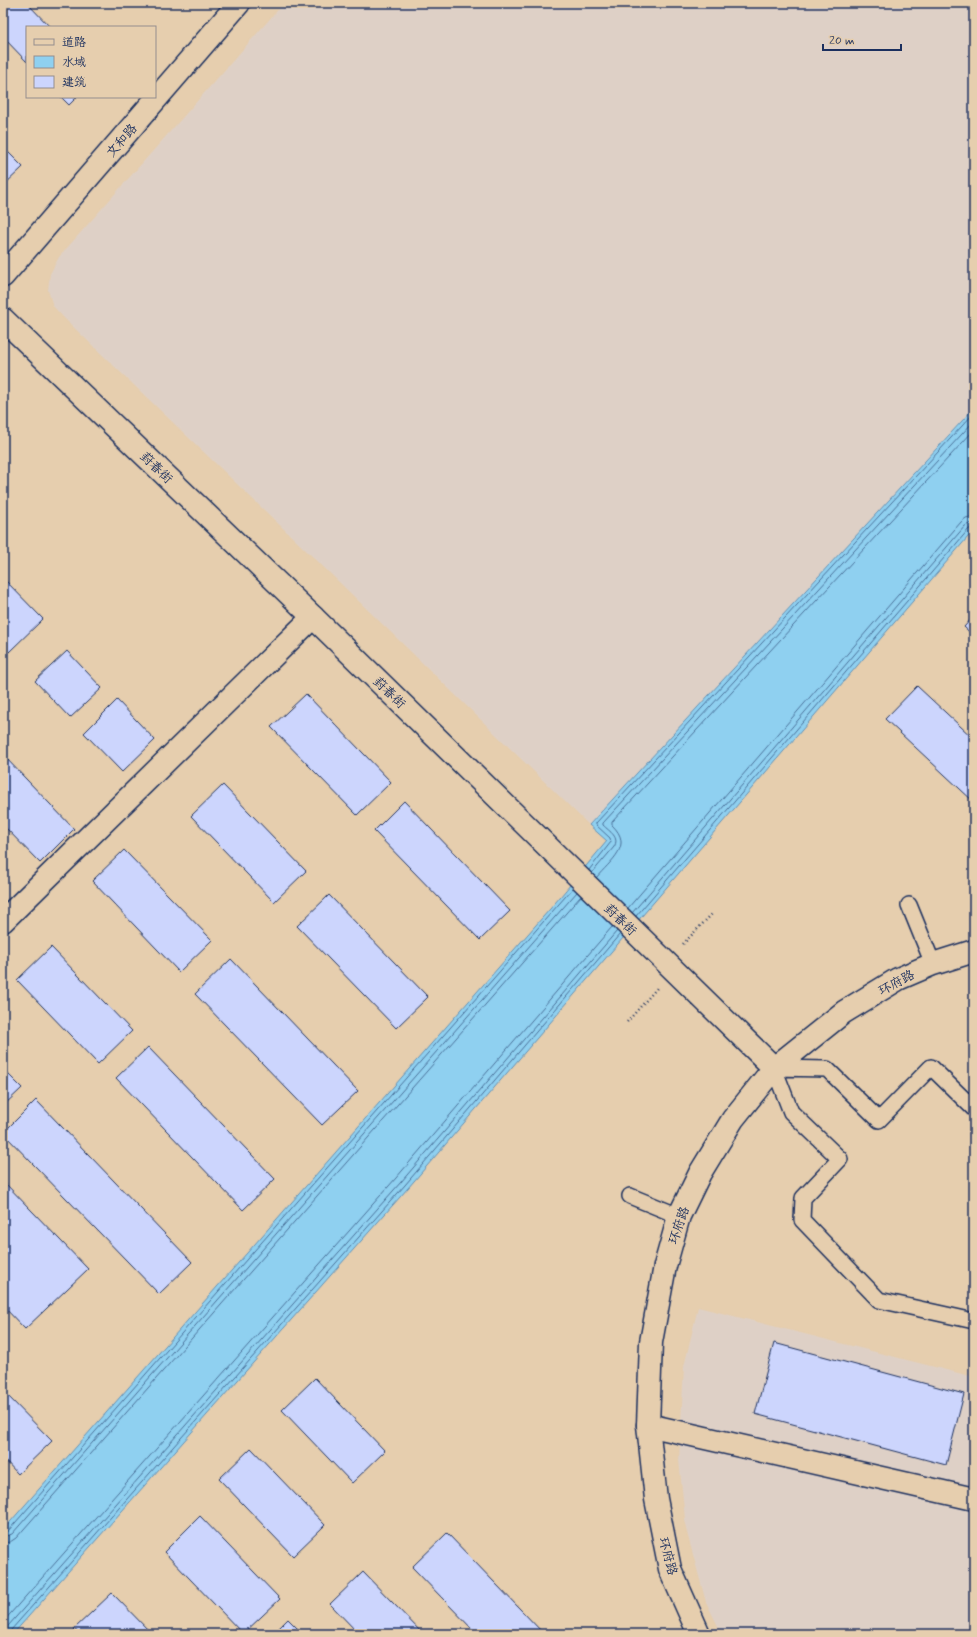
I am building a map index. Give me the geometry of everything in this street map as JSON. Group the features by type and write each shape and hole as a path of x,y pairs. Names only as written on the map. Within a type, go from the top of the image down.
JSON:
{"street":[{"name":"文和路","path":"3,276 239,3"},
{"name":"葑春街","path":"3,319 313,617 774,1068"},
{"path":"3,921 313,617"},
{"name":"环府路","path":"700,1634 670,1570 656,1499 648,1425 650,1342 665,1266 679,1216 700,1172 733,1119 774,1068 844,1012 898,979 933,964 974,951"},
{"path":"648,1425 974,1499"}],"lane":[{"path":"909,905 933,964"},
{"path":"974,1109 931,1067 879,1120 827,1069 774,1068 791,1112 840,1159 803,1198 802,1220 879,1300 974,1321"},
{"path":"630,1196 679,1216"}],"path":[{"path":"627,1022 712,914"}],"shaded area":[{"path":"284,3 974,3 974,408 589,825 53,306 48,290 50,274 59,257"},
{"path":"698,1307 974,1377 974,1634 722,1634 706,1602 686,1529 679,1460 684,1367"}],"water":[{"path":"974,408 974,530 408,1188 13,1634 3,1634 3,1530 550,909 607,841 589,825"}],"building":[{"path":"3,3 27,3 49,26 26,26 26,61 3,37"},
{"path":"62,98 76,98 69,105"},
{"path":"3,147 23,167 3,186"},
{"path":"3,578 43,619 9,652 3,646"},
{"path":"974,616 974,636 964,627"},
{"path":"67,651 102,688 70,718 35,681"},
{"path":"917,686 974,739 974,802 885,719"},
{"path":"306,694 391,782 357,815 271,727"},
{"path":"117,700 155,740 122,772 84,733"},
{"path":"3,755 74,829 40,863 3,825"},
{"path":"223,785 306,871 274,902 191,816"},
{"path":"404,801 510,911 480,940 374,831"},
{"path":"124,850 212,940 179,972 92,881"},
{"path":"329,895 428,997 396,1028 297,926"},
{"path":"51,947 132,1031 98,1064 17,980"},
{"path":"231,959 358,1091 322,1125 195,994"},
{"path":"148,1047 275,1179 243,1210 116,1078"},
{"path":"3,1069 22,1088 3,1106"},
{"path":"36,1100 192,1262 159,1294 3,1133"},
{"path":"3,1181 88,1269 25,1329 3,1306"},
{"path":"774,1343 964,1394 946,1465 755,1414"},
{"path":"315,1378 385,1451 352,1483 282,1410"},
{"path":"3,1391 52,1441 18,1474 3,1458"},
{"path":"251,1448 325,1525 293,1556 219,1479"},
{"path":"200,1516 280,1599 243,1634 164,1552"},
{"path":"447,1533 544,1634 477,1634 412,1567"},
{"path":"363,1572 423,1634 359,1634 330,1604"},
{"path":"112,1593 152,1634 80,1634 74,1629"},
{"path":"288,1619 303,1634 273,1634"}]}
